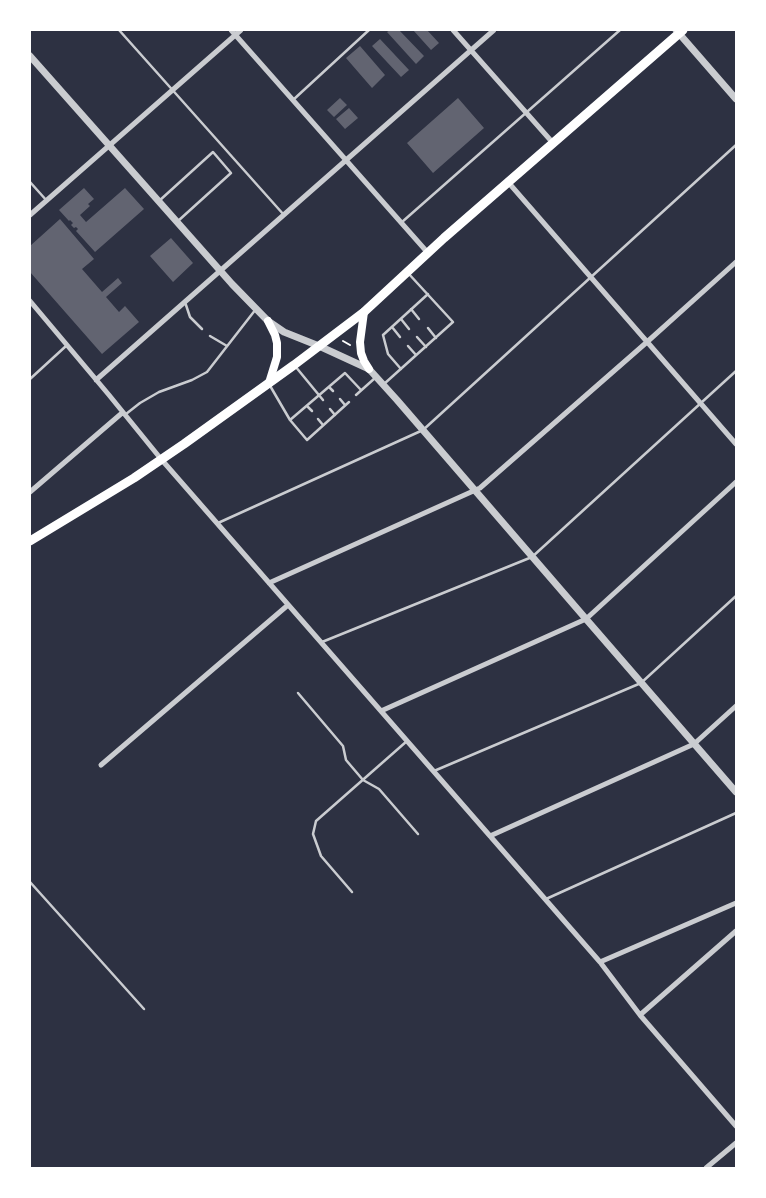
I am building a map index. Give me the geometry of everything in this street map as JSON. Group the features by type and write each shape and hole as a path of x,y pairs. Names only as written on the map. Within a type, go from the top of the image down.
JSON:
{"main road":[{"path":"30,541 134,478 294,365 364,312 428,252 679,31"},
{"path":"364,312 360,342 361,353 369,369"},
{"path":"268,321 275,334 277,343 277,356 269,383"}],"street":[{"path":"231,30 428,252"},
{"path":"30,215 241,30"},
{"path":"453,30 553,143"},
{"path":"96,380 494,30"},
{"path":"679,31 736,99"},
{"path":"30,56 220,271 268,321 284,332 369,369 384,384 736,792"},
{"path":"508,182 736,444"},
{"path":"269,583 480,488 736,262"},
{"path":"30,301 216,523 600,962 640,1015 736,1126"},
{"path":"30,492 124,414"},
{"path":"381,711 586,620 736,482"},
{"path":"101,765 288,605"},
{"path":"490,836 694,744 736,706"},
{"path":"600,962 736,903"},
{"path":"640,1015 736,930"},
{"path":"706,1168 736,1143"}],"lane":[{"path":"119,30 284,215"},
{"path":"292,100 368,30"},
{"path":"402,222 620,30"},
{"path":"216,523 423,430 736,145"},
{"path":"158,201 213,152 231,173 177,222"},
{"path":"30,182 47,201"},
{"path":"384,384 453,322 407,272"},
{"path":"401,369 388,354 383,335 428,294"},
{"path":"186,302 190,317 202,329"},
{"path":"124,414 158,392 192,380 207,372 256,309"},
{"path":"411,309 419,318"},
{"path":"401,319 410,329"},
{"path":"392,327 400,337"},
{"path":"428,328 436,338"},
{"path":"210,336 227,346"},
{"path":"417,338 426,346"},
{"path":"30,379 67,345"},
{"path":"408,346 416,355"},
{"path":"294,365 323,400"},
{"path":"321,642 532,557 736,371"},
{"path":"290,420 345,373 361,390"},
{"path":"356,395 376,376"},
{"path":"269,383 290,420 308,440 349,402"},
{"path":"330,386 333,391"},
{"path":"340,399 345,405"},
{"path":"307,406 312,411"},
{"path":"330,409 335,415"},
{"path":"318,419 324,425"},
{"path":"434,771 641,683 736,596"},
{"path":"298,693 343,746 346,760 363,780 379,789 418,834"},
{"path":"352,892 321,856 314,834 316,822 407,741"},
{"path":"545,899 736,813"},
{"path":"30,882 144,1008"}],"path":[{"path":"343,341 350,345"}],"building":[{"path":"399,30 424,56 416,64 387,32"},
{"path":"413,30 427,30 439,43 431,50"},
{"path":"380,39 409,70 401,77 372,46"},
{"path":"360,46 385,75 372,88 346,58"},
{"path":"340,98 347,105 334,117 327,110"},
{"path":"458,98 484,128 433,173 407,143"},
{"path":"349,108 358,118 345,129 336,119"},
{"path":"84,188 94,199 88,204 90,206 80,215 86,222 125,188 144,209 95,252 76,231 78,229 71,225 73,223 59,210"},
{"path":"60,219 94,259 82,269 102,292 118,278 122,283 106,297 119,312 125,306 139,322 102,354 30,272 30,246"},
{"path":"171,238 193,263 173,282 150,256"}]}
